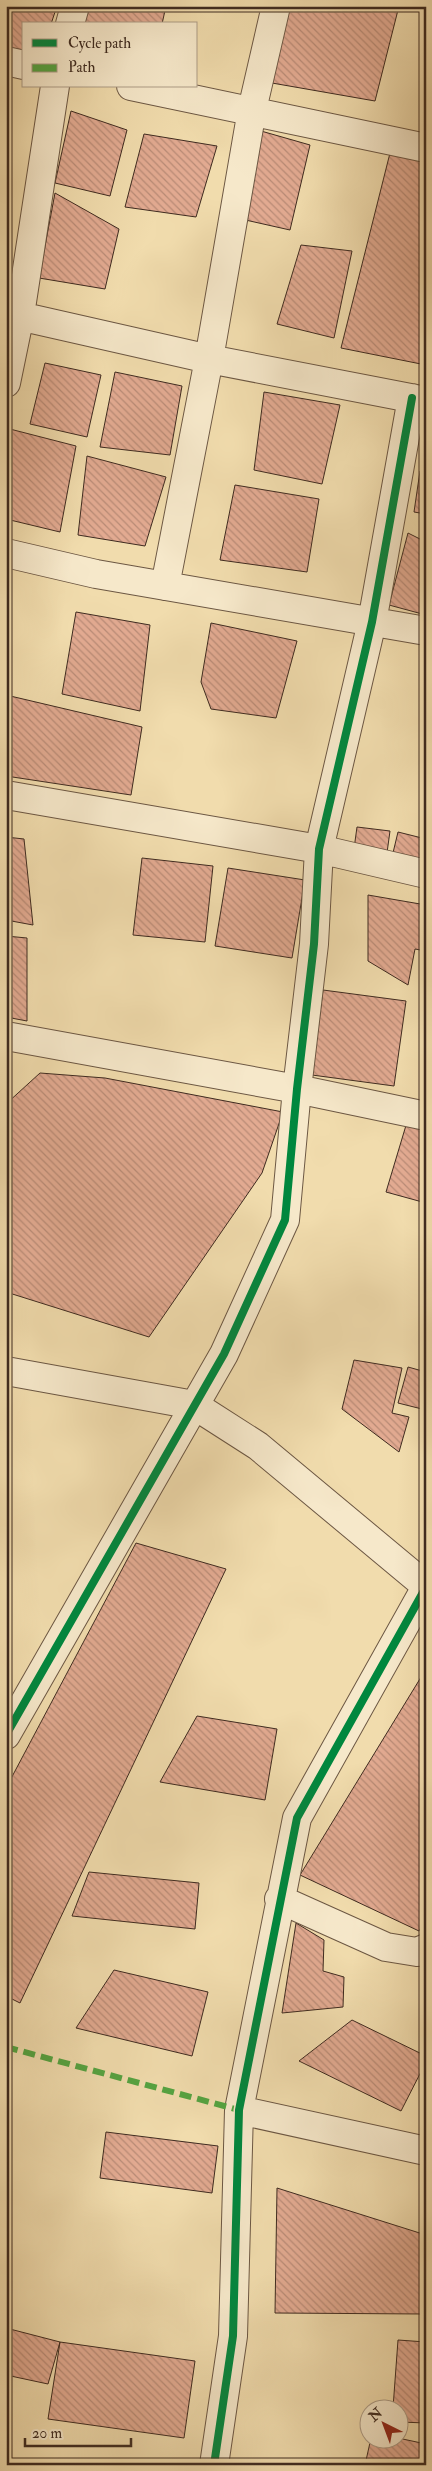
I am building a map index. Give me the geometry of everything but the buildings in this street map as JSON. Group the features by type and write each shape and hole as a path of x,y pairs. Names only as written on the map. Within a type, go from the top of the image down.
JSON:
{"street":[{"path":"71,22 75,6"},
{"path":"165,586 209,359 252,110 276,6"},
{"path":"6,61 22,65"},
{"path":"6,383 13,314 55,88"},
{"path":"140,88 426,148"},
{"path":"6,1735 224,1354 285,1220 297,1089 313,952 319,849 372,622 419,399 209,359 13,314"},
{"path":"6,553 96,574 426,631"},
{"path":"6,795 60,806 319,849 426,874"},
{"path":"6,1036 297,1089 426,1116"},
{"path":"6,1371 194,1405 258,1446 426,1587 297,1818 279,1899 239,2110 233,2336 214,2465"},
{"path":"279,1899 386,1947 417,1952 426,1948"},
{"path":"239,2110 426,2150"}],"marked path":[{"path":"6,2047 239,2110"}],"cycle path":[{"path":"6,1735 224,1354 285,1220 297,1089 314,944 319,849 372,622 412,398"},
{"path":"214,2465 233,2336 239,2110 297,1818 426,1587"}]}
